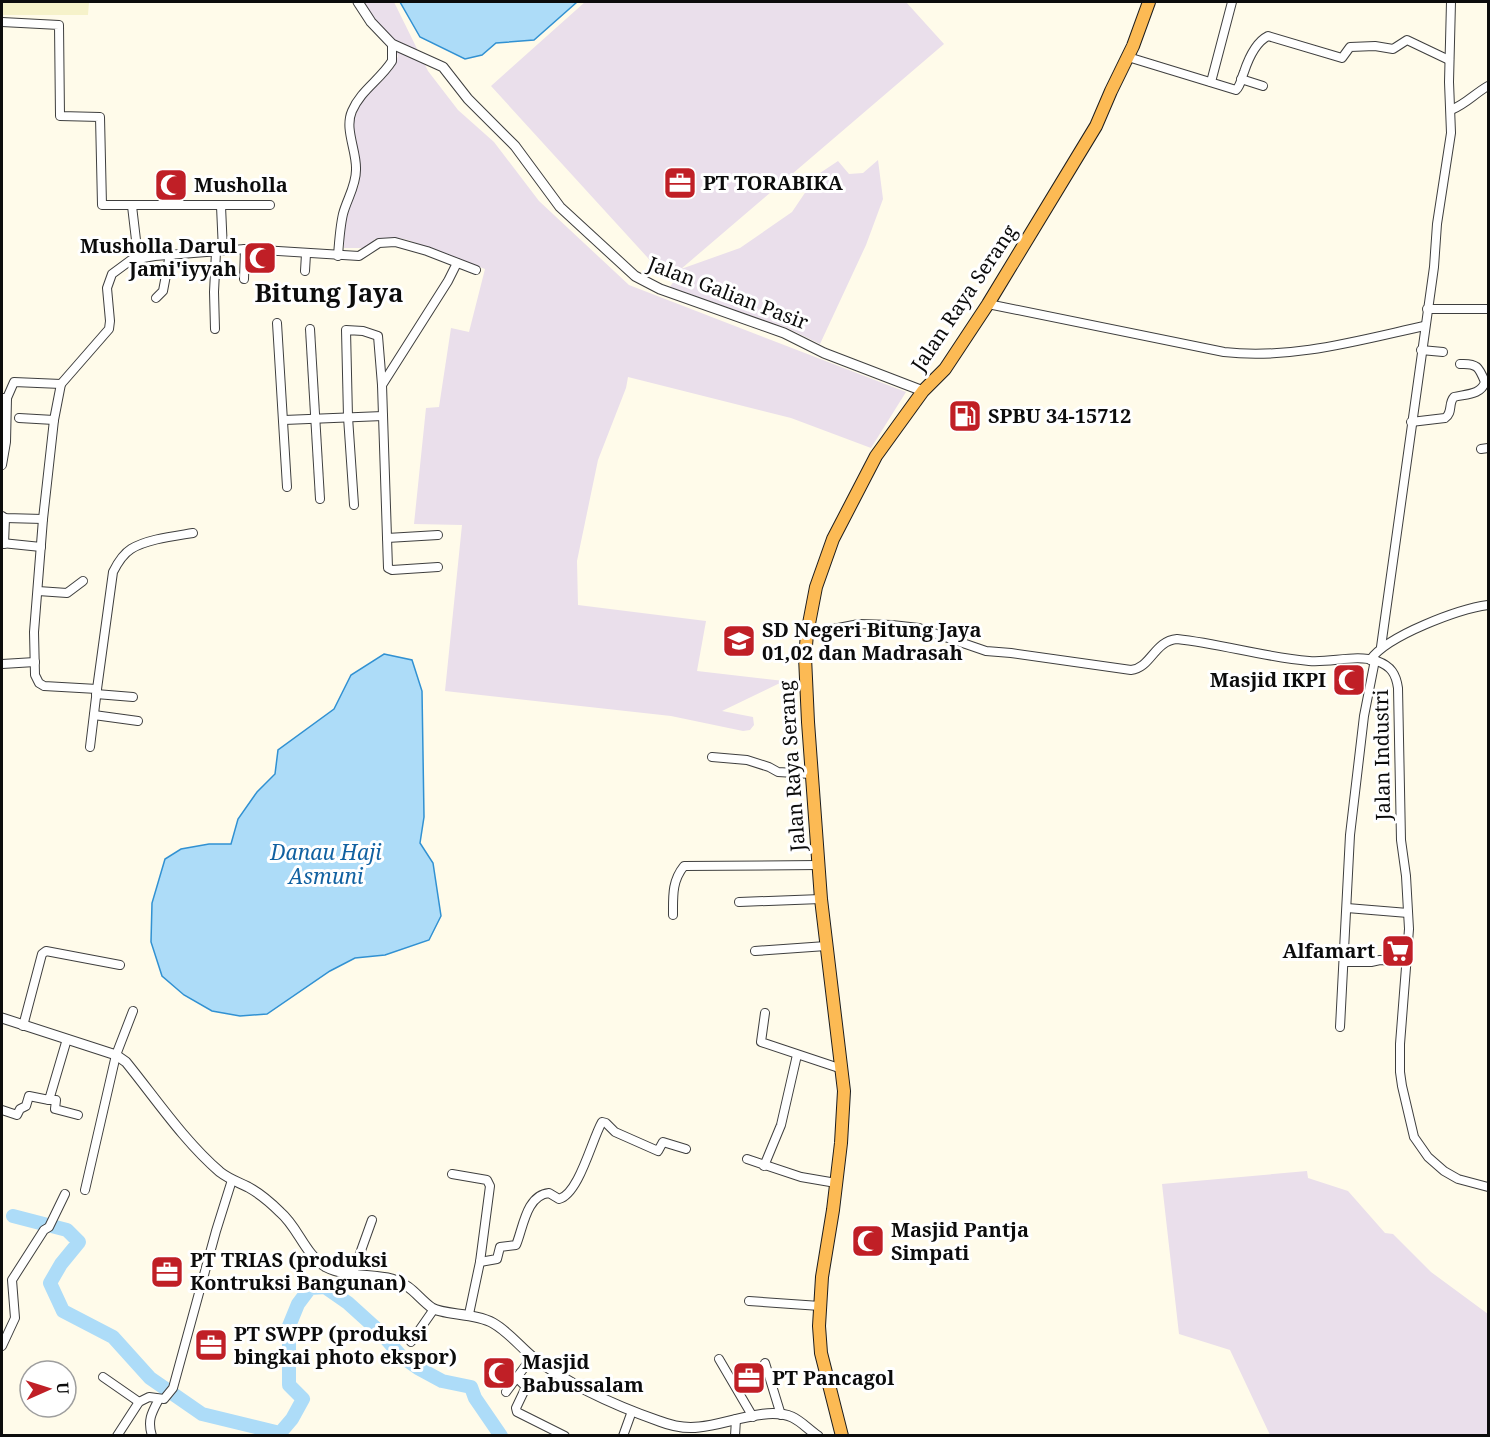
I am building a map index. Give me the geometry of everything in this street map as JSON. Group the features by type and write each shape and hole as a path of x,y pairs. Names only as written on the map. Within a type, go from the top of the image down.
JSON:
{"highway":[{"name":"Jalan Raya Serang","path":"842,1436 821,1353 822,1277 841,1143 844,1091 821,899 811,774 806,677 807,634 816,587 833,539 876,456 923,391 945,369 988,304 1093,133 1128,57 1149,2"}],"street":[{"path":"338,256 343,213 354,187 356,174 355,148 348,127 349,119 358,98 392,61 392,44 371,22 358,2"},
{"path":"1211,82 1232,2"},
{"path":"1381,647 1449,147 1451,2"},
{"path":"2,22 59,25 60,116 100,117 102,205 270,206"},
{"path":"1128,57 1236,90 1240,86 1251,56 1265,36 1342,58 1350,47 1375,46 1393,49 1407,40 1449,60"},
{"name":"Jalan Galian Pasir","path":"392,44 442,67 468,99 515,146 560,207 634,276 660,289 784,333 824,353 923,391"},
{"path":"1241,79 1263,86"},
{"path":"1451,107 1466,104 1477,92 1488,86"},
{"path":"132,206 136,240 141,258"},
{"path":"215,329 214,281 220,251 221,206"},
{"path":"133,697 44,686 39,683 35,675 34,632 54,420 61,384 110,329 107,288 112,274 131,260 170,254 245,249 362,256 379,243 395,242 476,270"},
{"path":"244,279 245,249"},
{"path":"156,298 163,291 170,254"},
{"path":"305,271 306,254"},
{"path":"382,385 457,263"},
{"path":"988,304 1244,355 1288,352 1342,344 1424,326"},
{"path":"1427,309 1488,309"},
{"path":"277,323 287,487"},
{"path":"310,329 320,499"},
{"path":"354,504 348,417 346,330 363,331 378,336 390,570 438,567"},
{"path":"1421,350 1443,352"},
{"path":"1411,423 1445,418 1451,411 1452,399 1478,392 1485,386 1487,381 1474,364 1460,364"},
{"path":"2,465 4,398 14,382 61,384"},
{"path":"284,420 383,416"},
{"path":"19,418 54,420"},
{"path":"41,547 3,543 3,517 43,519"},
{"path":"90,747 113,572 131,549 163,538 193,533"},
{"path":"387,538 438,535"},
{"path":"38,591 67,593 83,581"},
{"path":"1340,1027 1353,815 1372,660 1381,647 1404,634 1474,607 1488,605"},
{"path":"807,634 859,624 920,628 986,651 1131,670 1140,668 1163,643 1173,639 1301,660 1322,662 1372,660"},
{"name":"Jalan Industri","path":"1372,660 1392,669 1398,688 1401,840 1408,913 1400,1072 1414,1137 1428,1158 1444,1171 1464,1181 1488,1187"},
{"path":"2,664 35,662"},
{"path":"94,716 138,721"},
{"path":"712,757 747,760 778,772 811,774"},
{"path":"673,915 673,888 676,876 684,866 819,865"},
{"path":"739,902 821,899"},
{"path":"1347,908 1408,913"},
{"path":"755,951 826,946"},
{"path":"22,1026 42,954 46,951 120,965"},
{"path":"1345,962 1380,960 1407,962"},
{"path":"85,1190 116,1055 133,1011"},
{"path":"765,1013 761,1042 842,1069"},
{"path":"2,1018 116,1055 126,1062 194,1147 232,1180 249,1187 281,1212 292,1223 316,1260 327,1268 378,1276 408,1286 434,1309 469,1314 495,1323 532,1357 564,1377 612,1403 672,1425 687,1428 701,1427 736,1419 781,1415 794,1418 818,1436"},
{"path":"49,1100 67,1039"},
{"path":"764,1166 781,1125 797,1054"},
{"path":"2,1110 17,1114 26,1106 29,1096 56,1100 56,1109 78,1115"},
{"path":"480,1262 497,1260 500,1247 516,1245 524,1217 543,1194 549,1193 559,1199 565,1197 590,1153 602,1122 615,1132 658,1151 663,1142 686,1149"},
{"path":"747,1159 801,1178 836,1183"},
{"path":"452,1174 489,1182 480,1262 469,1314"},
{"path":"117,1436 139,1402 149,1397 164,1399 172,1391 232,1180"},
{"path":"2,1346 15,1318 12,1280 44,1230 50,1225 65,1194"},
{"path":"352,1273 372,1220"},
{"path":"749,1301 820,1306"},
{"path":"411,1342 434,1309"},
{"path":"506,1392 532,1357"},
{"path":"719,1359 753,1417"},
{"path":"765,1363 781,1415"},
{"path":"103,1377 139,1402"},
{"path":"516,1378 526,1387 516,1408 517,1412 565,1436"},
{"path":"152,1436 150,1415 159,1399"},
{"path":"623,1436 632,1411"},
{"path":"735,1436 736,1419"}],"shaded area":[{"path":"2,2 89,2 88,15 2,15"},
{"path":"362,2 394,2 428,71 458,110 494,142 539,201 629,285 906,392 871,448 791,418 628,377 626,388 598,460 577,561 578,605 706,621 697,671 784,681 722,711 753,717 754,725 750,730 743,731 671,716 445,691 462,525 414,524 426,408 439,407 451,328 469,332 485,269 398,238 375,239 366,248 344,248 344,231 349,205 359,185 360,164 351,128 360,104 370,90 381,82 393,68 398,56 389,36"},
{"name":"PT TORABIKA","path":"585,2 906,2 944,44 681,269 740,248 792,212 817,175 838,161 849,174 863,173 878,160 883,199 866,245 820,344 787,328 670,287 681,270 668,280 491,86"},
{"path":"1307,1171 1308,1178 1348,1191 1385,1233 1393,1234 1431,1272 1488,1314 1488,1435 1270,1435 1230,1350 1179,1334 1162,1184"}],"water":[{"path":"400,2 577,2 534,40 496,43 482,55 465,59 420,37"},
{"name":"Danau Haji Asmuni","path":"384,654 412,660 422,691 424,817 420,843 433,863 441,916 429,940 385,955 355,958 330,971 267,1014 240,1016 212,1011 184,995 162,976 151,942 152,903 165,859 181,849 209,844 231,844 238,819 257,792 275,774 278,750 334,709 351,675"}],"waterway":[{"path":"13,1216 67,1230 79,1242 61,1264 50,1283 63,1311 113,1337 150,1378 202,1414 280,1433 292,1419 303,1399 289,1385 289,1326 298,1304 310,1288 325,1287 348,1303 380,1332 401,1356 418,1368 442,1381 471,1387 475,1398 501,1436"}],"place":[{"name":"PT TORABIKA","path":"680,183"},
{"name":"Musholla","path":"171,185"},
{"name":"Musholla Darul Jami'iyyah","path":"260,258"},
{"name":"SPBU 34-15712","path":"965,416"},
{"name":"SD Negeri Bitung Jaya 01,02 dan Madrasah","path":"739,641"},
{"name":"Masjid IKPI","path":"1349,680"},
{"name":"Alfamart","path":"1398,951"},
{"name":"Masjid Pantja Simpati","path":"868,1241"},
{"name":"PT TRIAS (produksi Kontruksi Bangunan)","path":"167,1272"},
{"name":"PT SWPP (produksi bingkai photo ekspor)","path":"211,1345"},
{"name":"Masjid Babussalam","path":"499,1373"},
{"name":"PT Pancagol","path":"749,1378"}],"district":[{"name":"Bitung Jaya","path":"329,293"}]}
